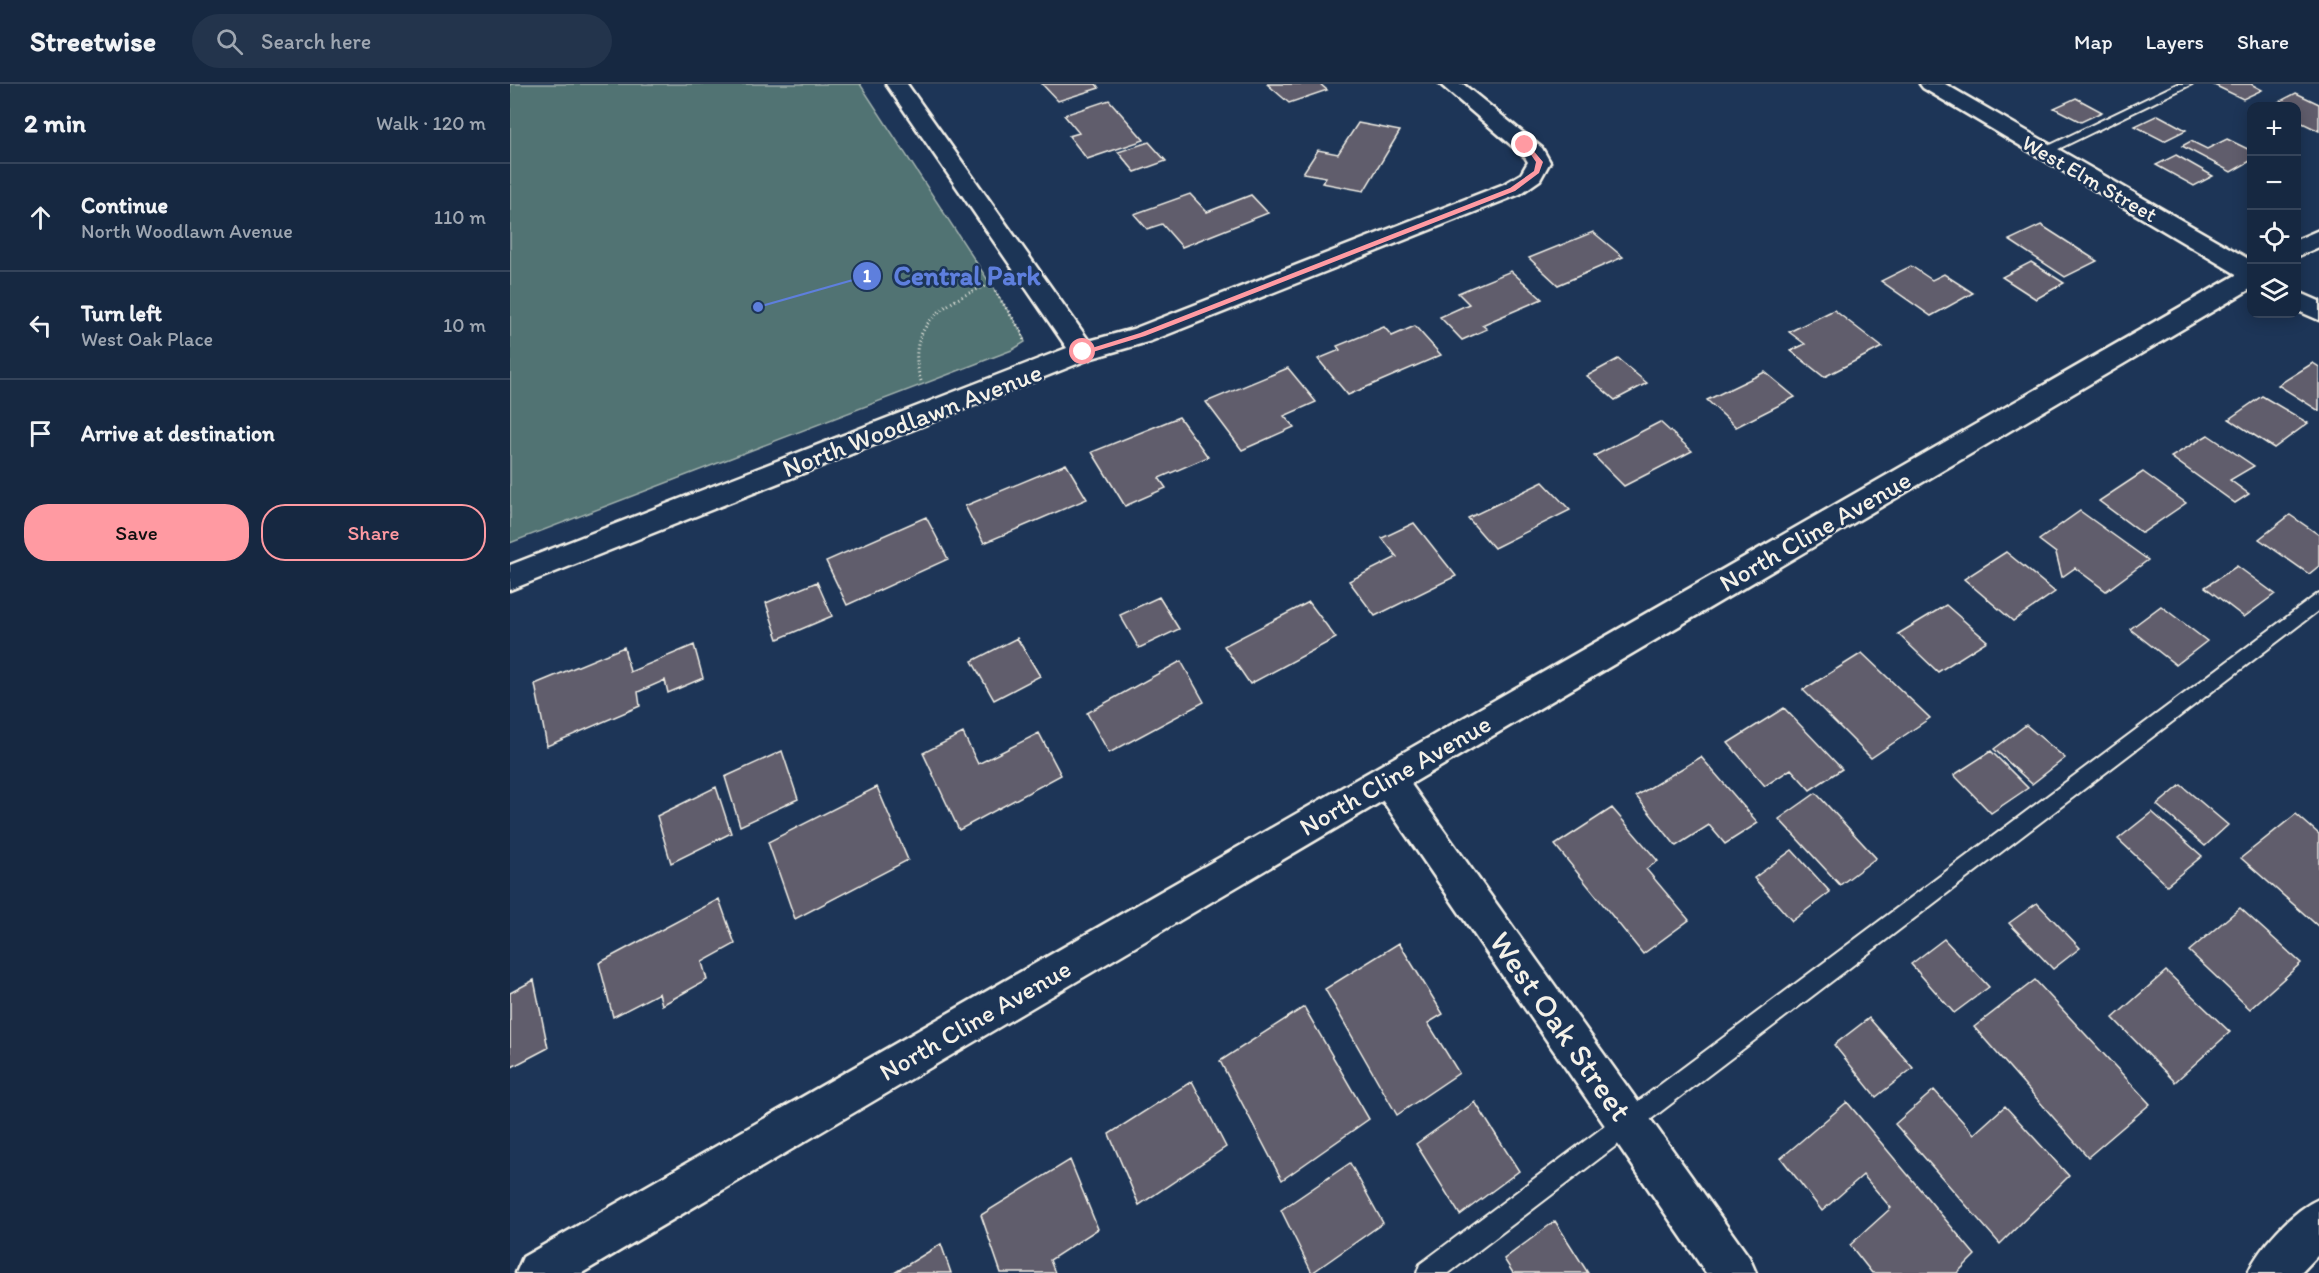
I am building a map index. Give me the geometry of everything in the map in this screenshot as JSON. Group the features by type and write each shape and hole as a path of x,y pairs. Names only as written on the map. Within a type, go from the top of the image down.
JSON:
{"street":[{"path":"896,84 1083,352"},
{"name":"North Woodlawn Avenue","path":"510,578 1083,352 1142,335 1512,189 1529,180 1537,172 1539,162 1525,145 1450,84"},
{"name":"West Elm Street","path":"1929,84 2247,271"},
{"path":"2301,247 2319,237"},
{"name":"North Cline Avenue","path":"539,1273 1388,780 2247,277"},
{"path":"2301,302 2319,312"},
{"name":"West Oak Street","path":"1388,780 1733,1273"},
{"path":"2271,1273 2319,1221"}],"lane":[{"path":"2044,151 2186,84"},
{"path":"1429,1273 2319,600"}],"path":[{"path":"923,384 914,360 914,349 919,336 948,303 976,289 990,284 1021,331 1025,342 1018,346"}],"green space":[{"path":"510,84 860,84 1021,331 1025,342 1012,350 510,543"}],"building":[{"path":"1042,84 1096,84 1099,88 1058,101"},
{"path":"1267,84 1320,84 1327,90 1289,103"},
{"path":"2212,84 2251,84 2262,90 2243,99"},
{"path":"2296,93 2319,104 2319,131 2301,122 2301,102 2279,102"},
{"path":"2076,98 2102,112 2081,122 2054,108"},
{"path":"1109,100 1144,140 1087,159 1069,136 1079,133 1064,115"},
{"path":"2158,115 2186,130 2164,141 2135,126"},
{"path":"1358,123 1400,131 1364,191 1322,183 1326,177 1303,173 1318,150 1338,154"},
{"path":"2227,139 2247,149 2247,163 2231,172 2182,146 2191,141 2207,149"},
{"path":"1149,142 1166,161 1135,172 1118,152"},
{"path":"2176,155 2213,176 2194,186 2156,165"},
{"path":"1190,194 1207,212 1251,195 1268,213 1182,247 1162,224 1147,229 1134,214"},
{"path":"2041,225 2097,261 2065,277 2009,240"},
{"path":"1593,232 1623,257 1558,285 1529,258"},
{"path":"2031,262 2064,283 2036,299 2002,277"},
{"path":"1911,266 1932,280 1944,274 1973,293 1931,316 1881,281"},
{"path":"1511,271 1542,299 1482,325 1487,329 1462,340 1440,317 1469,304 1458,293"},
{"path":"1834,310 1882,347 1824,377 1791,351 1805,344 1789,332"},
{"path":"1415,326 1441,355 1348,395 1318,359 1340,350 1337,346 1384,327 1392,336"},
{"path":"1618,359 1647,383 1615,400 1587,376"},
{"path":"2313,363 2319,367 2319,411 2278,385"},
{"path":"1288,368 1316,402 1284,416 1294,427 1242,450 1206,402"},
{"path":"1765,372 1795,397 1736,427 1707,400"},
{"path":"2262,396 2308,423 2274,448 2229,419"},
{"path":"1179,417 1208,457 1159,478 1166,488 1125,506 1092,452"},
{"path":"1660,422 1692,451 1624,486 1594,456"},
{"path":"2208,435 2254,466 2230,480 2249,494 2235,503 2171,457"},
{"path":"1066,464 1087,499 984,543 965,506"},
{"path":"2143,472 2186,503 2142,533 2099,501"},
{"path":"1543,482 1570,510 1494,548 1468,518"},
{"path":"2080,511 2148,560 2106,591 2075,568 2062,577 2056,553 2039,540"},
{"path":"2290,515 2319,535 2319,566 2309,574 2259,539"},
{"path":"926,517 948,559 847,605 826,561"},
{"path":"1414,523 1456,576 1375,616 1349,581 1397,557 1382,538"},
{"path":"2006,552 2055,592 2013,621 1964,579"},
{"path":"2237,566 2275,594 2244,617 2205,587"},
{"path":"817,582 832,616 778,639 766,603"},
{"path":"1159,597 1179,629 1139,648 1120,615"},
{"path":"1309,602 1336,638 1250,684 1224,646"},
{"path":"1946,605 1987,641 1938,672 1898,634"},
{"path":"2161,606 2207,641 2176,665 2130,629"},
{"path":"1017,638 1040,676 994,700 972,661"},
{"path":"694,645 703,678 668,693 665,680 638,692 640,706 547,746 535,684 624,647 630,672"},
{"path":"1862,653 1930,718 1871,758 1803,690"},
{"path":"1181,661 1204,702 1109,753 1087,713"},
{"path":"1784,708 1842,769 1810,790 1791,769 1765,786 1728,743"},
{"path":"2026,725 2065,758 2032,784 1994,749"},
{"path":"963,733 978,764 1039,733 1061,775 959,830 923,753"},
{"path":"782,751 798,799 740,826 725,777"},
{"path":"1991,751 2028,788 1991,813 1954,775"},
{"path":"1701,757 1758,823 1725,844 1709,825 1676,846 1636,796"},
{"path":"2181,785 2228,825 2205,846 2157,805"},
{"path":"716,787 731,833 671,863 657,816"},
{"path":"877,787 908,860 795,919 768,842"},
{"path":"1816,793 1876,858 1840,885 1779,819"},
{"path":"1612,808 1658,861 1646,869 1689,920 1643,954 1555,845"},
{"path":"2152,812 2202,856 2167,885 2118,839"},
{"path":"2296,814 2319,834 2319,927 2241,858"},
{"path":"1792,850 1830,892 1792,921 1754,878"},
{"path":"719,899 735,944 702,962 707,980 662,1005 659,993 613,1017 599,963"},
{"path":"2037,903 2080,948 2053,969 2009,923"},
{"path":"2240,908 2301,963 2250,1009 2189,951"},
{"path":"1944,939 1989,987 1954,1013 1911,964"},
{"path":"1399,943 1443,1014 1428,1023 1459,1073 1397,1115 1325,989"},
{"path":"2166,971 2230,1032 2175,1082 2113,1018"},
{"path":"534,980 548,1048 510,1068 510,993"},
{"path":"2035,980 2150,1104 2088,1157 1974,1027"},
{"path":"1304,1007 1369,1119 1282,1180 1220,1061"},
{"path":"1869,1018 1913,1068 1876,1097 1834,1045"},
{"path":"1192,1081 1226,1147 1139,1205 1109,1134"},
{"path":"1934,1090 1974,1134 2005,1106 2069,1176 2000,1244 1895,1124"},
{"path":"1475,1102 1519,1171 1460,1215 1416,1144"},
{"path":"1847,1102 1975,1255 1957,1273 1872,1273 1850,1245 1891,1208 1863,1175 1822,1211 1781,1158"},
{"path":"1070,1160 1098,1229 1050,1260 1055,1273 1001,1273 981,1215"},
{"path":"1350,1163 1383,1223 1312,1273 1281,1210"},
{"path":"1555,1221 1588,1273 1513,1273 1504,1259"},
{"path":"941,1244 951,1273 894,1273"}],"place":[{"name":"Central Park","path":"758,307"}],"route":[{"path":"1083,352 1142,335 1512,189 1529,180 1537,172 1539,162 1534,153 1525,145"}]}
